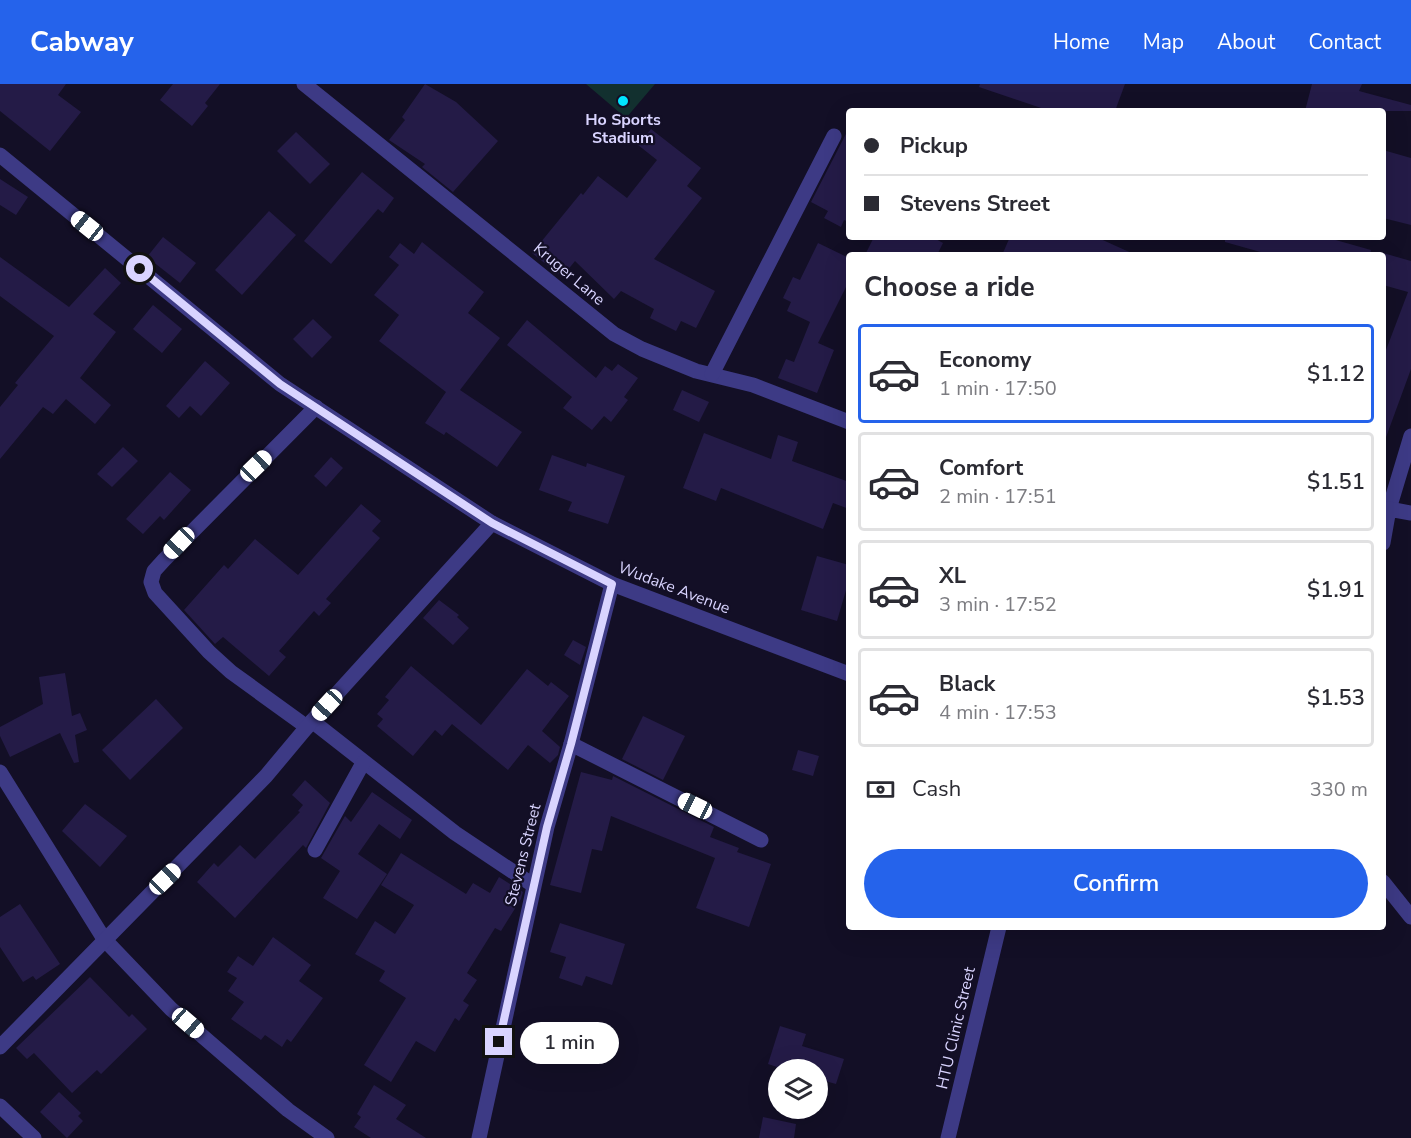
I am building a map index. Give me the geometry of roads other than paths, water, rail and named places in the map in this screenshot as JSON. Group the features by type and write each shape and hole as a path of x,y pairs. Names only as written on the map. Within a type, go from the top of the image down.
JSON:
{"street":[{"name":"Kruger Lane","path":"304,84 615,334 642,349 696,371 753,385 846,421"},
{"path":"711,374 834,136"},
{"name":"Wudake Avenue","path":"0,155 280,384 492,523 612,584 846,673"},
{"path":"316,408 154,571 151,582 155,593 208,652 231,672 309,724 455,832 533,885"},
{"path":"1386,526 1411,436"},
{"path":"1386,482 1394,491"},
{"path":"1389,509 1411,513"},
{"path":"0,1047 104,939 212,834 492,523"},
{"name":"Stevens Street","path":"479,1138 533,885 612,584"},
{"path":"571,744 761,840"},
{"path":"315,850 363,763"},
{"path":"0,772 104,939 171,1009 288,1110 327,1138"},
{"path":"1386,886 1411,918"},
{"name":"HTU Clinic Street","path":"948,1138 998,930"},
{"path":"0,1106 34,1138"}],"place":[{"name":"Ho Sports Stadium","path":"623,101"}]}
